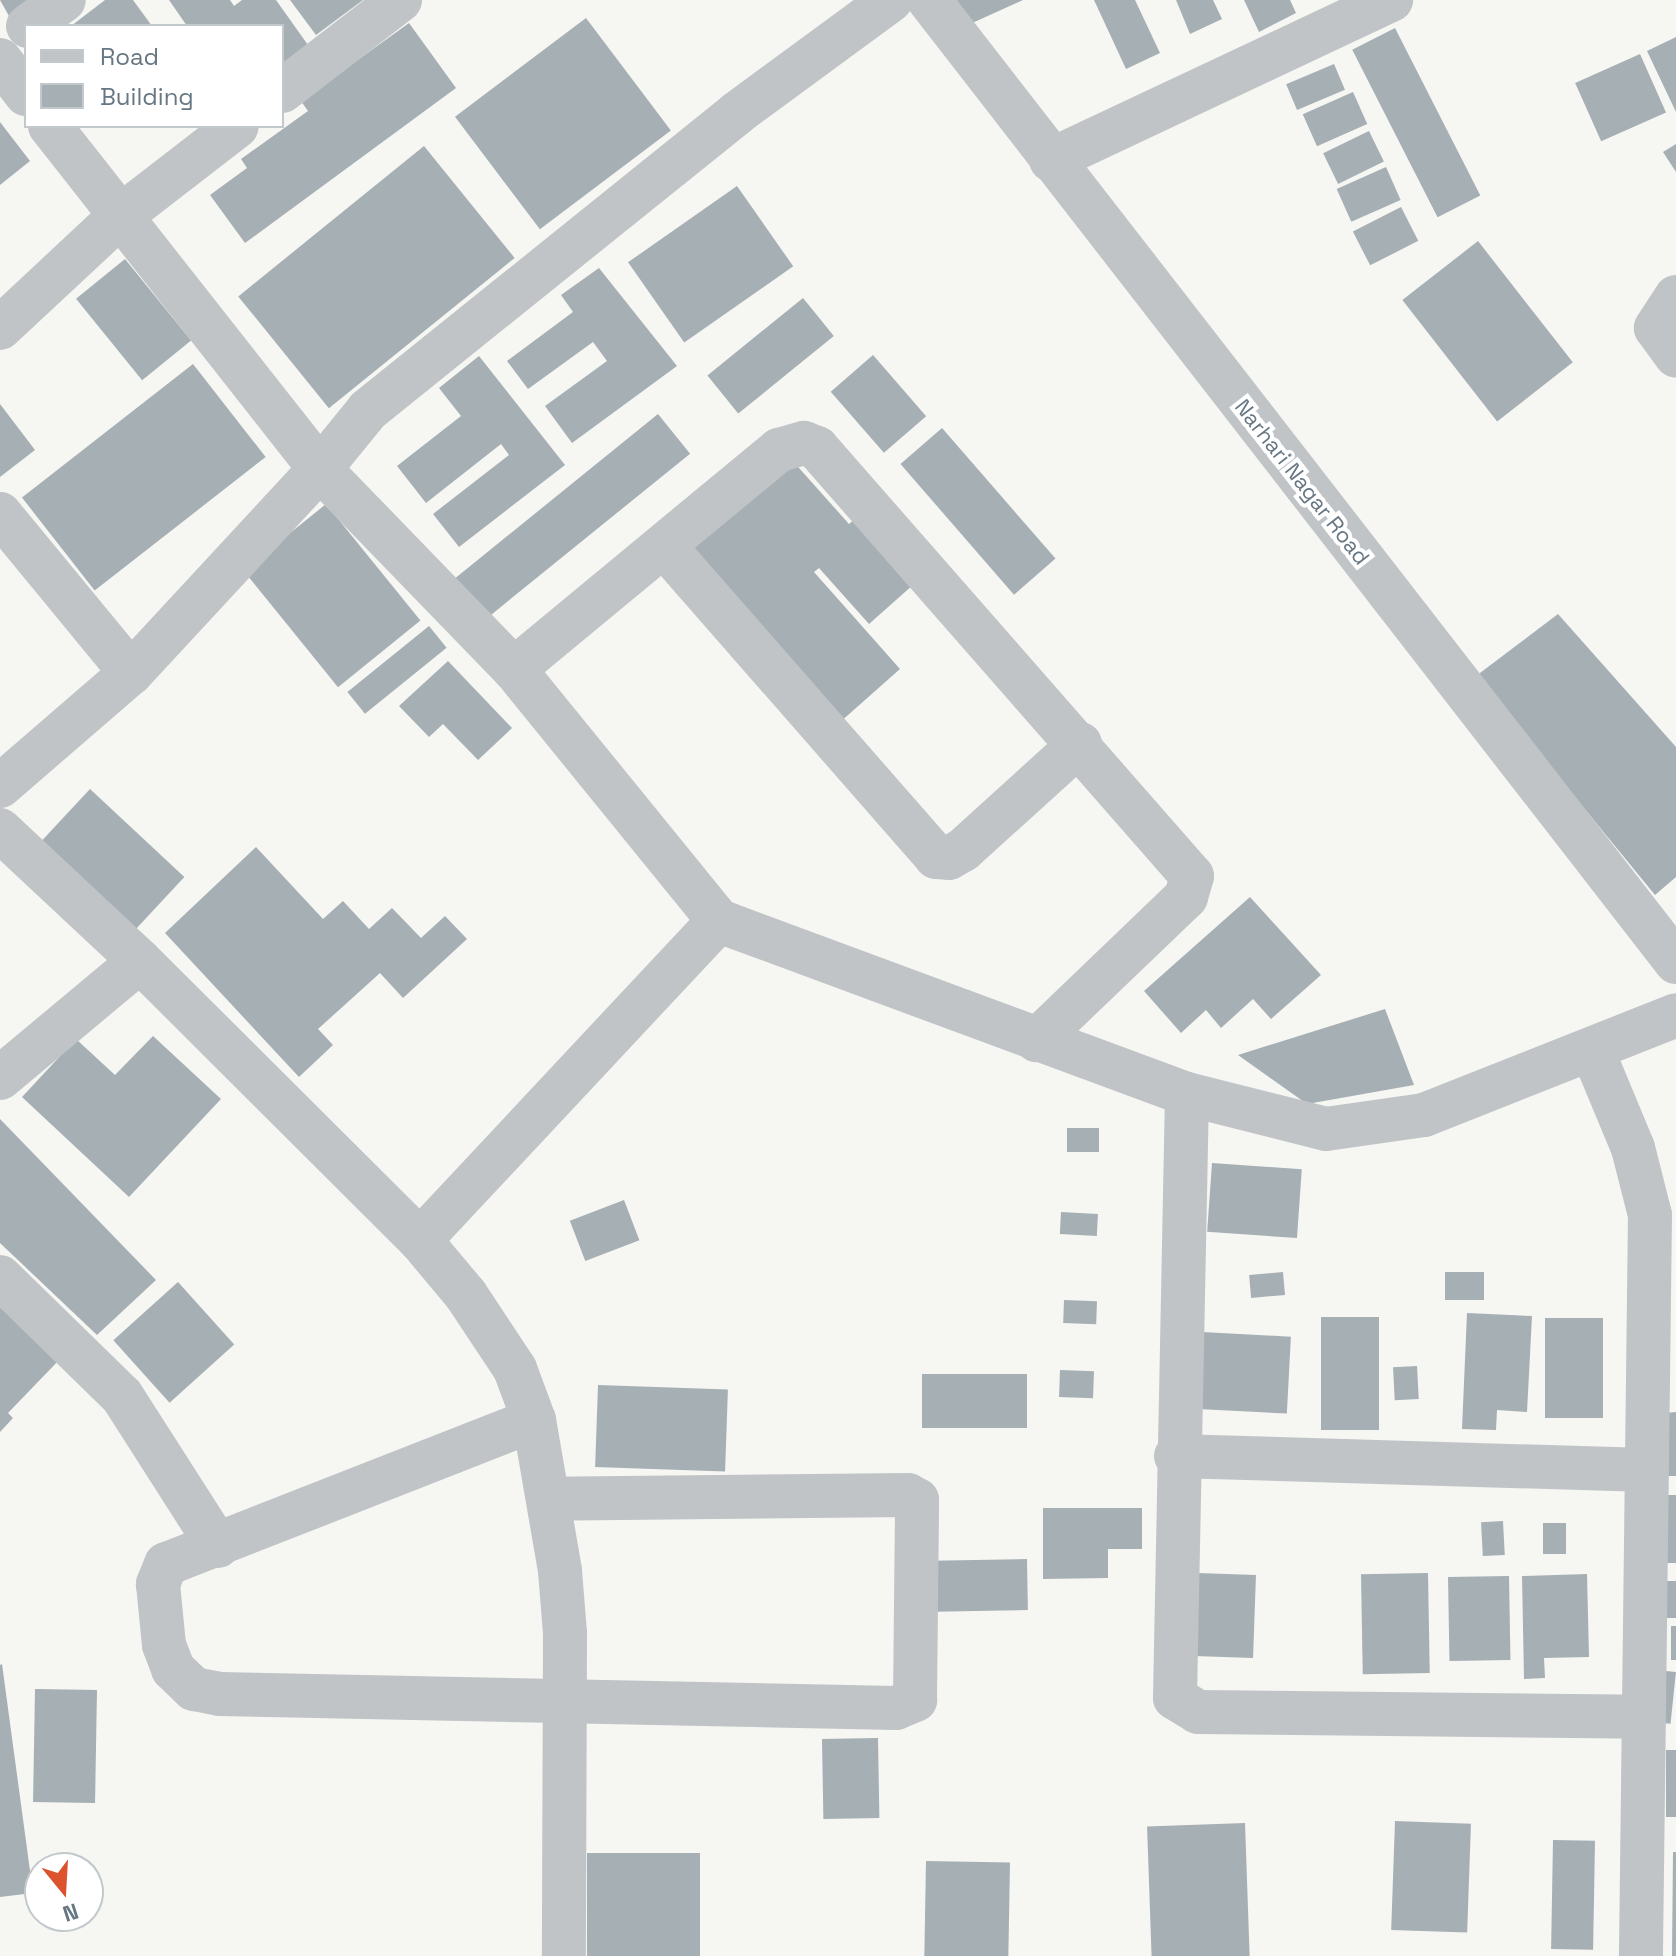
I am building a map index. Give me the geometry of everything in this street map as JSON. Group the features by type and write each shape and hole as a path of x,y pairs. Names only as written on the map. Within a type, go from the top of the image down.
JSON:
{"street":[{"path":"31,24 64,0"},
{"path":"284,89 400,0"},
{"path":"0,786 131,673 320,469 368,410 737,113 891,0"},
{"name":"Narhari Nagar Road","path":"929,0 1673,954"},
{"path":"1051,160 1391,0"},
{"path":"0,47 24,29"},
{"path":"0,60 24,91"},
{"path":"51,128 118,218 320,469 514,669 719,921 1187,1094 1326,1129 1380,1124 1475,1098 1593,1052 1676,1015"},
{"path":"0,328 118,218 234,128"},
{"path":"1676,297 1656,328 1676,356"},
{"path":"514,669 779,450 804,443 817,448 1185,863 1192,886 1037,1040"},
{"path":"0,514 131,673"},
{"path":"664,546 936,857 949,858 963,850 1080,744"},
{"path":"0,830 140,961 420,1240 494,1332 515,1369 534,1420 551,1499 565,1633 564,1956"},
{"path":"420,1240 719,921"},
{"path":"0,1078 140,961"},
{"path":"1593,1052 1633,1148 1650,1215 1641,1956"},
{"path":"1187,1094 1176,1456 1173,1684 1184,1707 1198,1712 1642,1717"},
{"path":"0,1277 122,1396 218,1546"},
{"path":"534,1420 166,1564 158,1584 164,1645 173,1669 194,1689 220,1694 565,1702 910,1705 918,1692 920,1511 908,1495 551,1499"},
{"path":"1176,1456 1647,1470"}],"building":[{"path":"0,0 28,0 9,16"},
{"path":"105,0 133,0 151,24 74,24"},
{"path":"169,0 230,0 234,6 242,0 276,0 308,45 284,63 284,24 186,24"},
{"path":"290,0 363,0 316,35"},
{"path":"956,0 1023,0 970,24"},
{"path":"1094,0 1135,0 1160,53 1126,69"},
{"path":"1176,0 1213,0 1222,19 1190,34"},
{"path":"1244,0 1290,0 1296,13 1259,32"},
{"path":"586,18 671,131 540,229 455,117"},
{"path":"409,23 456,88 245,243 210,195 247,168 241,159 308,111 301,101"},
{"path":"1395,28 1480,196 1438,217 1352,50"},
{"path":"1676,37 1676,112 1647,51"},
{"path":"1640,54 1666,112 1601,141 1575,83"},
{"path":"1334,64 1345,90 1297,110 1286,84"},
{"path":"1353,92 1367,124 1317,146 1303,114"},
{"path":"0,122 30,161 0,185"},
{"path":"1369,131 1384,162 1338,184 1323,153"},
{"path":"1676,144 1676,172 1663,152"},
{"path":"424,146 515,258 329,408 238,296"},
{"path":"1386,167 1401,200 1351,222 1337,189"},
{"path":"737,186 793,266 684,343 628,262"},
{"path":"1401,207 1418,241 1370,265 1353,232"},
{"path":"1478,241 1573,362 1497,421 1402,300"},
{"path":"125,259 191,341 142,380 76,299"},
{"path":"599,268 677,366 572,443 545,406 607,361 593,342 528,389 507,361 573,312 561,295"},
{"path":"803,298 834,336 738,413 707,375"},
{"path":"873,355 926,416 884,453 831,392"},
{"path":"479,356 565,465 459,547 433,514 509,455 501,444 426,503 397,466 461,416 439,388"},
{"path":"193,364 266,457 95,591 22,498"},
{"path":"0,404 35,450 0,477"},
{"path":"658,414 690,454 487,618 455,578"},
{"path":"942,428 1055,559 1014,595 900,464"},
{"path":"791,459 849,524 864,511 923,576 869,624 819,568 814,572 900,669 839,723 686,551"},
{"path":"326,504 420,621 338,687 244,571"},
{"path":"1558,614 1676,747 1676,877 1655,895 1476,676"},
{"path":"429,626 447,648 365,714 347,692"},
{"path":"448,661 512,728 478,760 443,724 429,737 399,706"},
{"path":"90,789 184,877 136,929 42,841"},
{"path":"256,847 323,919 343,901 369,929 392,908 421,938 445,916 467,939 403,998 380,973 318,1029 333,1045 299,1077 165,933"},
{"path":"1250,897 1321,975 1271,1019 1253,999 1221,1028 1206,1010 1181,1033 1144,991"},
{"path":"1385,1009 1414,1085 1307,1104 1238,1055"},
{"path":"153,1036 221,1099 129,1197 22,1097 76,1039 115,1075"},
{"path":"0,1119 156,1280 97,1335 0,1243"},
{"path":"1067,1128 1099,1128 1099,1152 1067,1152"},
{"path":"1212,1163 1302,1169 1297,1238 1207,1232"},
{"path":"624,1200 639,1240 585,1261 570,1221"},
{"path":"1061,1212 1098,1214 1097,1236 1060,1234"},
{"path":"1283,1272 1285,1295 1251,1298 1249,1275"},
{"path":"1445,1272 1484,1272 1484,1300 1445,1300"},
{"path":"178,1282 234,1344 170,1403 113,1340"},
{"path":"0,1299 61,1358 8,1413 13,1418 0,1432"},
{"path":"1064,1300 1097,1301 1096,1324 1063,1323"},
{"path":"1467,1313 1532,1316 1527,1412 1497,1410 1496,1430 1462,1429"},
{"path":"1321,1317 1379,1317 1379,1430 1321,1430"},
{"path":"1545,1318 1603,1318 1603,1418 1545,1418"},
{"path":"1202,1332 1291,1337 1287,1414 1198,1409"},
{"path":"1417,1366 1419,1399 1395,1400 1393,1367"},
{"path":"1060,1370 1094,1371 1093,1398 1059,1397"},
{"path":"922,1374 1027,1374 1027,1428 922,1428"},
{"path":"598,1385 728,1390 725,1471 595,1467"},
{"path":"1676,1412 1676,1476 1667,1476 1665,1413"},
{"path":"1664,1495 1676,1495 1676,1563 1664,1563"},
{"path":"1043,1508 1142,1508 1142,1549 1108,1549 1108,1578 1043,1579"},
{"path":"1503,1521 1505,1555 1483,1556 1481,1522"},
{"path":"1543,1523 1566,1523 1566,1554 1543,1554"},
{"path":"1027,1559 1028,1610 933,1612 932,1561"},
{"path":"1197,1573 1256,1575 1253,1658 1194,1656"},
{"path":"1428,1573 1430,1673 1363,1674 1361,1574"},
{"path":"1587,1574 1589,1657 1544,1658 1545,1678 1524,1679 1522,1576"},
{"path":"1509,1576 1510,1660 1449,1661 1448,1577"},
{"path":"1666,1581 1676,1581 1676,1618 1666,1618"},
{"path":"1671,1626 1676,1626 1676,1660 1671,1660"},
{"path":"0,1665 27,1852 24,1852 24,1894 0,1897"},
{"path":"1666,1671 1676,1672 1671,1724 1661,1723"},
{"path":"35,1689 97,1690 95,1803 33,1802"},
{"path":"878,1738 879,1818 823,1819 822,1739"},
{"path":"1666,1750 1676,1750 1676,1817 1666,1817"},
{"path":"1395,1821 1471,1824 1467,1933 1391,1930"},
{"path":"1245,1823 1250,1956 1152,1956 1147,1826"},
{"path":"1553,1840 1595,1841 1593,1950 1551,1949"},
{"path":"1673,1852 1676,1852 1676,1956 1672,1956"},
{"path":"587,1853 700,1853 700,1956 587,1956"},
{"path":"926,1861 1010,1862 1008,1956 924,1956"}]}
